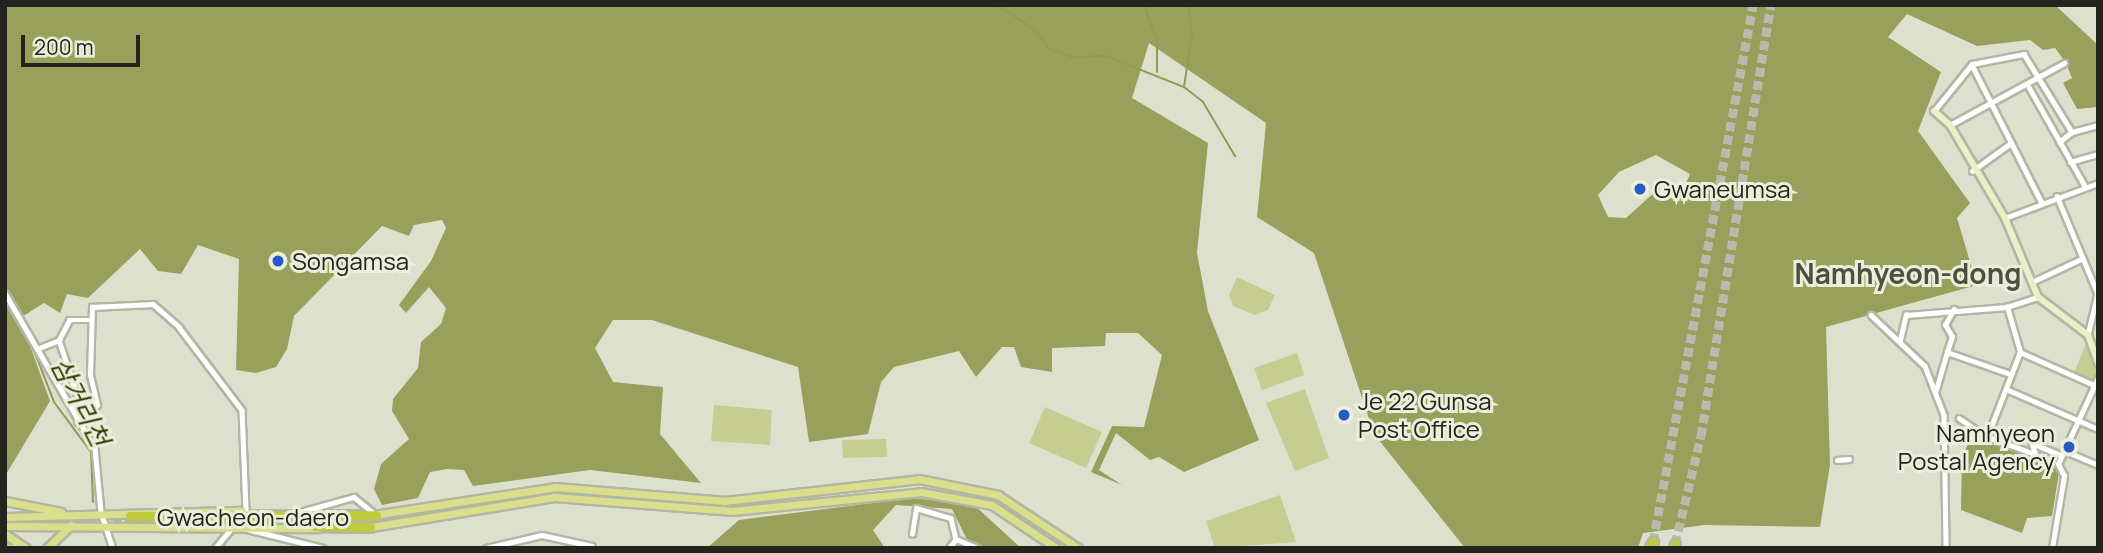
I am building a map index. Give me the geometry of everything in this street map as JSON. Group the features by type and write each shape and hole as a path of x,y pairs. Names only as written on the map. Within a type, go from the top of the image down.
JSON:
{"highway":[{"name":"Gwacheon-daero","path":"370,527 130,518 376,515"}],"main road":[{"path":"5,517 246,511 376,515 555,487 724,500 950,480 998,495 1078,548"},
{"path":"5,526 72,524 232,528 370,527 554,497 732,511 921,492 992,505 1056,548"},
{"path":"5,501 68,514"},
{"path":"47,548 72,524"},
{"path":"5,534 25,548"},
{"path":"9,548 25,548"}],"street":[{"path":"2072,132 2024,54 1972,64 1934,111 1950,125 1972,171 2005,218 2038,297 2088,335 2098,363"},
{"path":"1950,125 2029,87 2064,63"},
{"path":"1972,64 2042,201"},
{"path":"2029,87 2085,186"},
{"path":"2059,142 2072,132 2098,125"},
{"path":"1972,171 2011,143"},
{"path":"2070,162 2098,154"},
{"path":"2005,218 2042,201 2098,183"},
{"path":"2057,196 2098,294 2088,335"},
{"path":"2031,282 2082,258"},
{"path":"5,293 77,422 95,448 101,513 113,548"},
{"path":"1900,340 1906,315 2007,307 2038,297"},
{"path":"77,422 97,405 90,320 92,307 148,302 179,327 242,410 246,511"},
{"path":"1987,437 2020,352 2007,307"},
{"path":"1936,390 1952,337 1945,325 1954,309"},
{"path":"1871,315 1925,366 1936,390 1949,456 1946,548"},
{"path":"37,349 59,340 69,320 90,320"},
{"path":"59,340 84,415"},
{"path":"1947,352 2010,374"},
{"path":"2020,352 2092,384"},
{"path":"2052,548 2064,476 2062,453 2092,384 2098,378"},
{"path":"2006,389 2098,429"},
{"path":"1959,418 1987,437 2036,455 2032,443 2098,465"},
{"path":"1837,460 1849,459"},
{"path":"293,514 354,497 376,515"},
{"path":"912,534 916,508 951,518 957,539 977,548"},
{"path":"215,548 232,528"},
{"path":"243,528 323,548"},
{"path":"486,548 541,535 592,546"},
{"path":"949,548 957,539"}],"green space":[{"path":"5,5 2055,5 2098,45 2098,107 2077,109 2063,83 2072,78 2066,63 2055,48 2043,50 2030,40 1977,46 1907,14 1888,37 1941,72 1918,131 1970,203 1957,218 1977,285 1826,327 1830,465 1820,527 1704,525 1643,533 1638,548 1465,548 1374,434 1314,253 1257,217 1266,123 1149,43 1132,98 1208,143 1197,253 1208,311 1259,440 1184,472 1159,457 1150,460 1116,433 1099,470 1122,485 1091,472 1112,426 1144,427 1162,355 1138,333 1106,333 1105,346 1052,348 1052,372 1021,367 1014,347 1002,347 976,377 959,351 894,367 881,382 868,434 809,442 798,367 652,320 613,320 595,348 613,382 663,387 660,434 701,483 590,470 473,486 464,470 447,469 430,472 418,498 382,505 374,489 381,464 409,439 392,411 393,399 418,368 421,342 441,324 446,308 429,287 406,313 399,305 431,261 446,228 442,220 414,225 409,236 382,226 294,316 287,349 276,367 256,373 236,370 239,259 198,245 181,274 158,271 140,249 88,298 67,294 60,313 44,303 20,318 50,401 5,476","holes":["1656,155 1690,174 1678,201 1656,191 1626,218 1608,217 1598,195 1619,172"]},
{"path":"1237,277 1275,295 1268,310 1255,315 1233,306 1229,295"},
{"path":"2087,341 2098,375 2092,382 2074,373"},
{"path":"1297,353 1304,375 1262,390 1254,368"},
{"path":"1305,389 1329,458 1295,471 1266,403"},
{"path":"714,405 772,410 770,445 711,441"},
{"path":"1045,407 1102,432 1086,468 1029,443"},
{"path":"1973,432 2060,466 2052,516 2027,518 2022,533 1961,510 1962,458"},
{"path":"886,439 887,457 843,458 842,440"},
{"path":"1280,495 1296,542 1215,548 1206,521"},
{"path":"911,498 973,504 1021,548 971,548 952,509 896,505 873,530 885,548 707,548 739,520"}],"waterway":[{"path":"997,5 1034,29 1049,49 1072,57 1106,56 1184,87"},
{"path":"1144,5 1157,40 1157,72"},
{"path":"1188,5 1192,33 1184,87 1203,102 1235,156"},
{"name":"삼거리천","path":"30,340 54,402 91,452 93,502"}],"tunnel":[{"path":"1653,542 1753,5"},
{"path":"1675,544 1701,436 1771,5"},
{"path":"5,522 130,520"},
{"path":"5,539 15,548"}],"place":[{"name":"Gwaneumsa","path":"1640,189"},
{"name":"Songamsa","path":"278,261"},
{"name":"Je 22 Gunsa Post Office","path":"1344,415"},
{"name":"Namhyeon Postal Agency","path":"2069,447"}],"district":[{"name":"Namhyeon-dong","path":"1908,273"}]}
